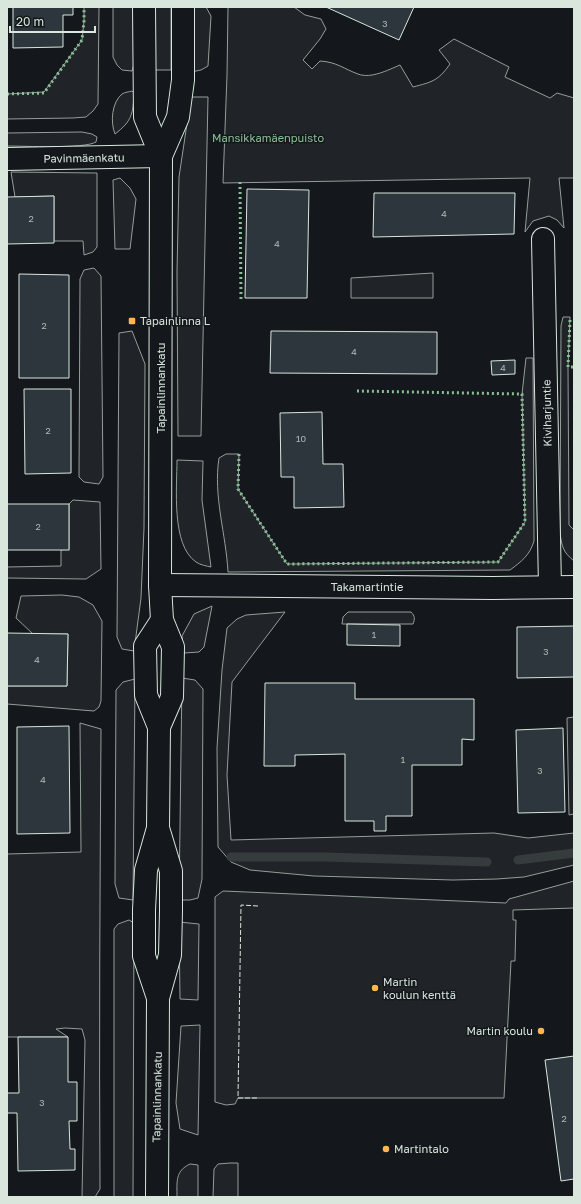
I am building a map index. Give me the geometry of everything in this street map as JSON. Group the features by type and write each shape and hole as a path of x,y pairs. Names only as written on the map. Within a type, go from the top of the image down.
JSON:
{"street":[{"name":"Tapainlinnankatu","path":"144,7 145,117 161,156 160,585 162,620 173,647 172,697 159,727 158,828 171,871 171,887 170,955 158,998 157,1197"},
{"name":"Tapainlinnankatu","path":"161,156 178,117 183,80 183,7"},
{"name":"Pavinmäenkatu","path":"7,159 161,156"},
{"name":"Kiviharjuntie","path":"544,239 550,587"},
{"name":"Takamartintie","path":"160,585 574,587"}],"green space":[{"path":"84,7 99,7 98,104 86,117 7,119 7,94 44,92 82,40"},
{"path":"113,7 134,7 134,64 132,71 122,70 117,65 113,57"},
{"path":"153,7 171,7 171,70 154,70"},
{"path":"191,7 206,7 211,16 208,66 201,70 191,72"},
{"name":"Mansikkamäenpuisto","path":"228,7 294,7 305,15 321,19 326,29 303,60 312,69 320,61 336,64 358,74 374,75 400,65 413,87 434,80 446,70 450,64 439,50 454,39 509,67 505,77 550,98 557,93 574,98 574,178 559,178 564,228 557,220 549,216 533,221 525,232 530,178 223,183"},
{"path":"132,91 134,93 134,100 132,112 125,125 115,134 112,118 114,107 122,94"},
{"path":"191,97 208,97 201,436 178,436 177,272 179,177"},
{"path":"82,132 92,134 97,137 96,142 80,146 7,146 7,133"},
{"path":"11,172 97,173 97,247 93,252 84,255 83,241 54,241 54,196 15,197"},
{"path":"120,178 130,188 136,199 130,249 115,249 113,180"},
{"path":"94,268 101,276 103,477 99,484 84,482 79,477 80,279 84,270"},
{"path":"433,273 433,298 351,298 351,278"},
{"path":"563,317 570,317 568,367 569,525 574,530 574,561 567,555 564,549 561,542 560,533 561,326"},
{"path":"132,331 145,364 144,528 141,598 134,651 122,649 117,637 119,333"},
{"path":"526,358 533,358 534,541 528,554 510,570 228,572 218,486 219,458 226,454 239,454 238,489 287,564 498,562 525,522 522,394"},
{"path":"177,460 203,461 202,500 211,567 201,565 196,562 188,554 182,543 176,500"},
{"path":"73,500 100,502 101,569 86,579 7,578 7,567 61,566 61,550 69,549 69,504"},
{"path":"62,595 79,597 93,605 102,621 101,701 99,707 94,711 7,704 7,686 67,686 68,634 33,634 16,618 21,596"},
{"path":"212,606 204,647 199,652 184,653 182,636 194,614"},
{"path":"285,612 232,682 227,775 231,840 494,833 528,838 574,833 574,865 524,877 453,880 314,876 250,870 231,862 218,847 217,748 222,670 227,628 237,619 246,615"},
{"path":"348,612 411,612 414,619 413,624 342,624 343,617"},
{"path":"182,678 195,680 203,689 202,879 198,898 190,900 179,900"},
{"path":"135,679 133,900 119,898 115,884 116,690 123,682"},
{"path":"574,717 574,814 569,815 567,718"},
{"path":"80,723 101,729 100,1189 95,1197 82,1197 85,1040 82,1029 56,1029 68,1037 7,1037 7,854 81,852"},
{"name":"Martin koulun kenttä","path":"574,881 574,908 513,910 513,920 516,920 515,961 511,961 504,1098 238,1098 235,1104 226,1105 215,1102 215,897 223,891 506,903 509,899"},
{"path":"129,920 134,923 133,1197 114,1197 114,929 118,924"},
{"path":"179,922 199,924 198,1000 180,999"},
{"path":"200,1025 198,1135 180,1129 176,1103 181,1026"},
{"path":"238,1163 238,1197 213,1197 214,1169 218,1164"},
{"path":"190,1164 198,1165 198,1197 177,1197 177,1182 179,1174"}],"building":[{"path":"13,7 73,7 73,15 63,15 63,47 13,48"},
{"path":"326,7 414,7 399,40"},
{"path":"247,189 309,190 307,298 245,298"},
{"path":"374,193 515,193 514,234 373,237"},
{"path":"54,196 54,243 7,244 7,197"},
{"path":"19,274 69,275 69,378 19,378"},
{"path":"271,331 437,332 437,374 270,373"},
{"path":"515,360 515,374 492,375 491,361"},
{"path":"24,389 71,389 71,473 25,474"},
{"path":"322,412 323,464 343,464 344,507 294,508 294,477 281,477 280,413"},
{"path":"7,504 69,504 69,550 7,550"},
{"path":"347,624 400,625 400,646 347,645"},
{"path":"574,626 574,677 517,678 517,627"},
{"path":"7,633 68,634 67,686 7,686"},
{"path":"265,683 355,683 355,699 474,699 474,740 462,739 462,765 412,765 412,816 386,816 386,831 374,831 374,821 345,821 345,754 295,755 295,766 264,766"},
{"path":"69,726 70,833 17,834 17,727"},
{"path":"563,728 565,812 518,813 516,730"},
{"path":"18,1037 68,1037 68,1082 77,1082 77,1121 69,1121 70,1149 75,1149 75,1170 18,1171 17,1113 7,1113 7,1093 19,1093"},
{"path":"574,1056 574,1179 561,1181 545,1060"}],"waterway":[{"path":"518,860 574,853"},
{"path":"231,857 326,857 487,862"}],"hedge":[{"path":"7,94 44,93 82,40 84,7"},
{"path":"240,182 241,300"},
{"path":"570,320 568,367 574,367"},
{"path":"239,454 238,489 287,564 498,562 525,522 522,394 357,391"}],"fence":[{"path":"258,906 241,905 238,1098 259,1098"}],"place":[{"name":"Tapainlinna L","path":"132,321"},
{"name":"Martin koulun kenttä","path":"375,988"},
{"name":"Martin koulu","path":"541,1031"},
{"name":"Martintalo","path":"386,1149"}]}
